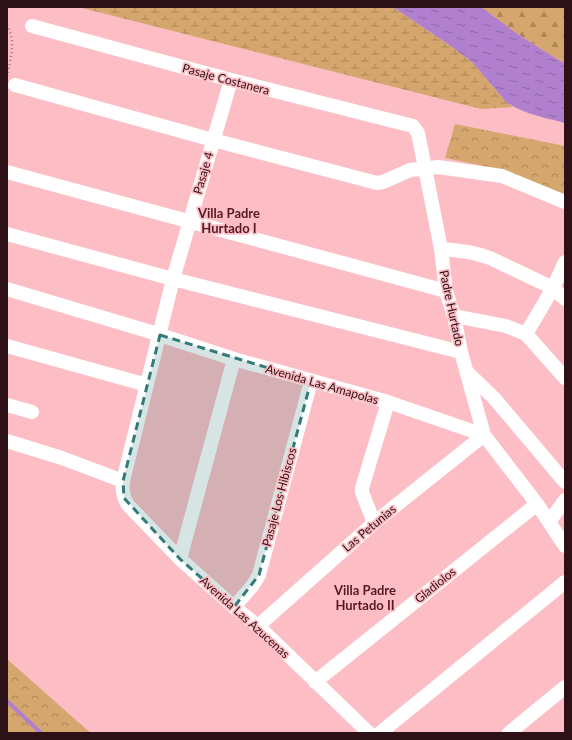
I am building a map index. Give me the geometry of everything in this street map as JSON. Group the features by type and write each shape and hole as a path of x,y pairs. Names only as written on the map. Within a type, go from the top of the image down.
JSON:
{"street":[{"name":"Pasaje Costanera","path":"32,26 231,80 412,126 418,133"},
{"path":"11,80 213,140 377,183 383,182 410,170 438,167 498,175 565,202"},
{"name":"Pasaje 4","path":"122,481 173,279 231,80"},
{"name":"Padre Hurtado","path":"418,133 441,250 446,291 454,316 466,372 484,435"},
{"path":"7,172 446,291"},
{"path":"7,234 173,279 461,352"},
{"path":"441,250 460,250 480,254 553,288 565,299"},
{"path":"526,334 553,288 565,262"},
{"name":"Avenida Las Amapolas","path":"7,289 234,359 388,402 484,435"},
{"path":"454,316 506,326 526,334 565,378"},
{"path":"7,346 147,385"},
{"path":"180,559 234,359"},
{"path":"466,372 494,398 565,482"},
{"name":"Pasaje Los Hibiscos","path":"234,607 253,585 259,575 311,381"},
{"path":"374,523 362,492 362,488 388,402"},
{"path":"7,405 32,412"},
{"path":"484,435 536,504 565,546"},
{"name":"Las Petunias","path":"258,626 374,523 484,435"},
{"path":"7,441 62,458 122,481"},
{"name":"Avenida Las Azucenas","path":"122,481 122,491 128,505 180,559 234,607 258,626 369,733"},
{"path":"549,522 565,500"},
{"name":"Gladiolos","path":"315,682 536,504"},
{"path":"380,733 565,582"},
{"path":"510,733 565,687"}],"path":[{"path":"7,25 11,34 13,51 11,80"}],"highlighted area":[{"path":"160,335 311,381 259,575 234,607 180,559 124,498 123,481"}],"green space":[{"path":"78,7 393,7 473,63 506,102 513,107 481,109"},
{"path":"481,7 565,7 565,64 519,35"},
{"path":"455,124 565,146 565,197 494,168 445,158"},
{"path":"7,659 86,729 91,733 7,733"}],"water":[{"path":"393,7 481,7 519,35 565,64 565,123 527,113 506,102 473,63"}],"waterway":[{"path":"7,701 41,733"}],"district":[{"name":"Villa Padre Hurtado I","path":"229,220"},
{"name":"Villa Padre Hurtado II","path":"365,598"}]}
